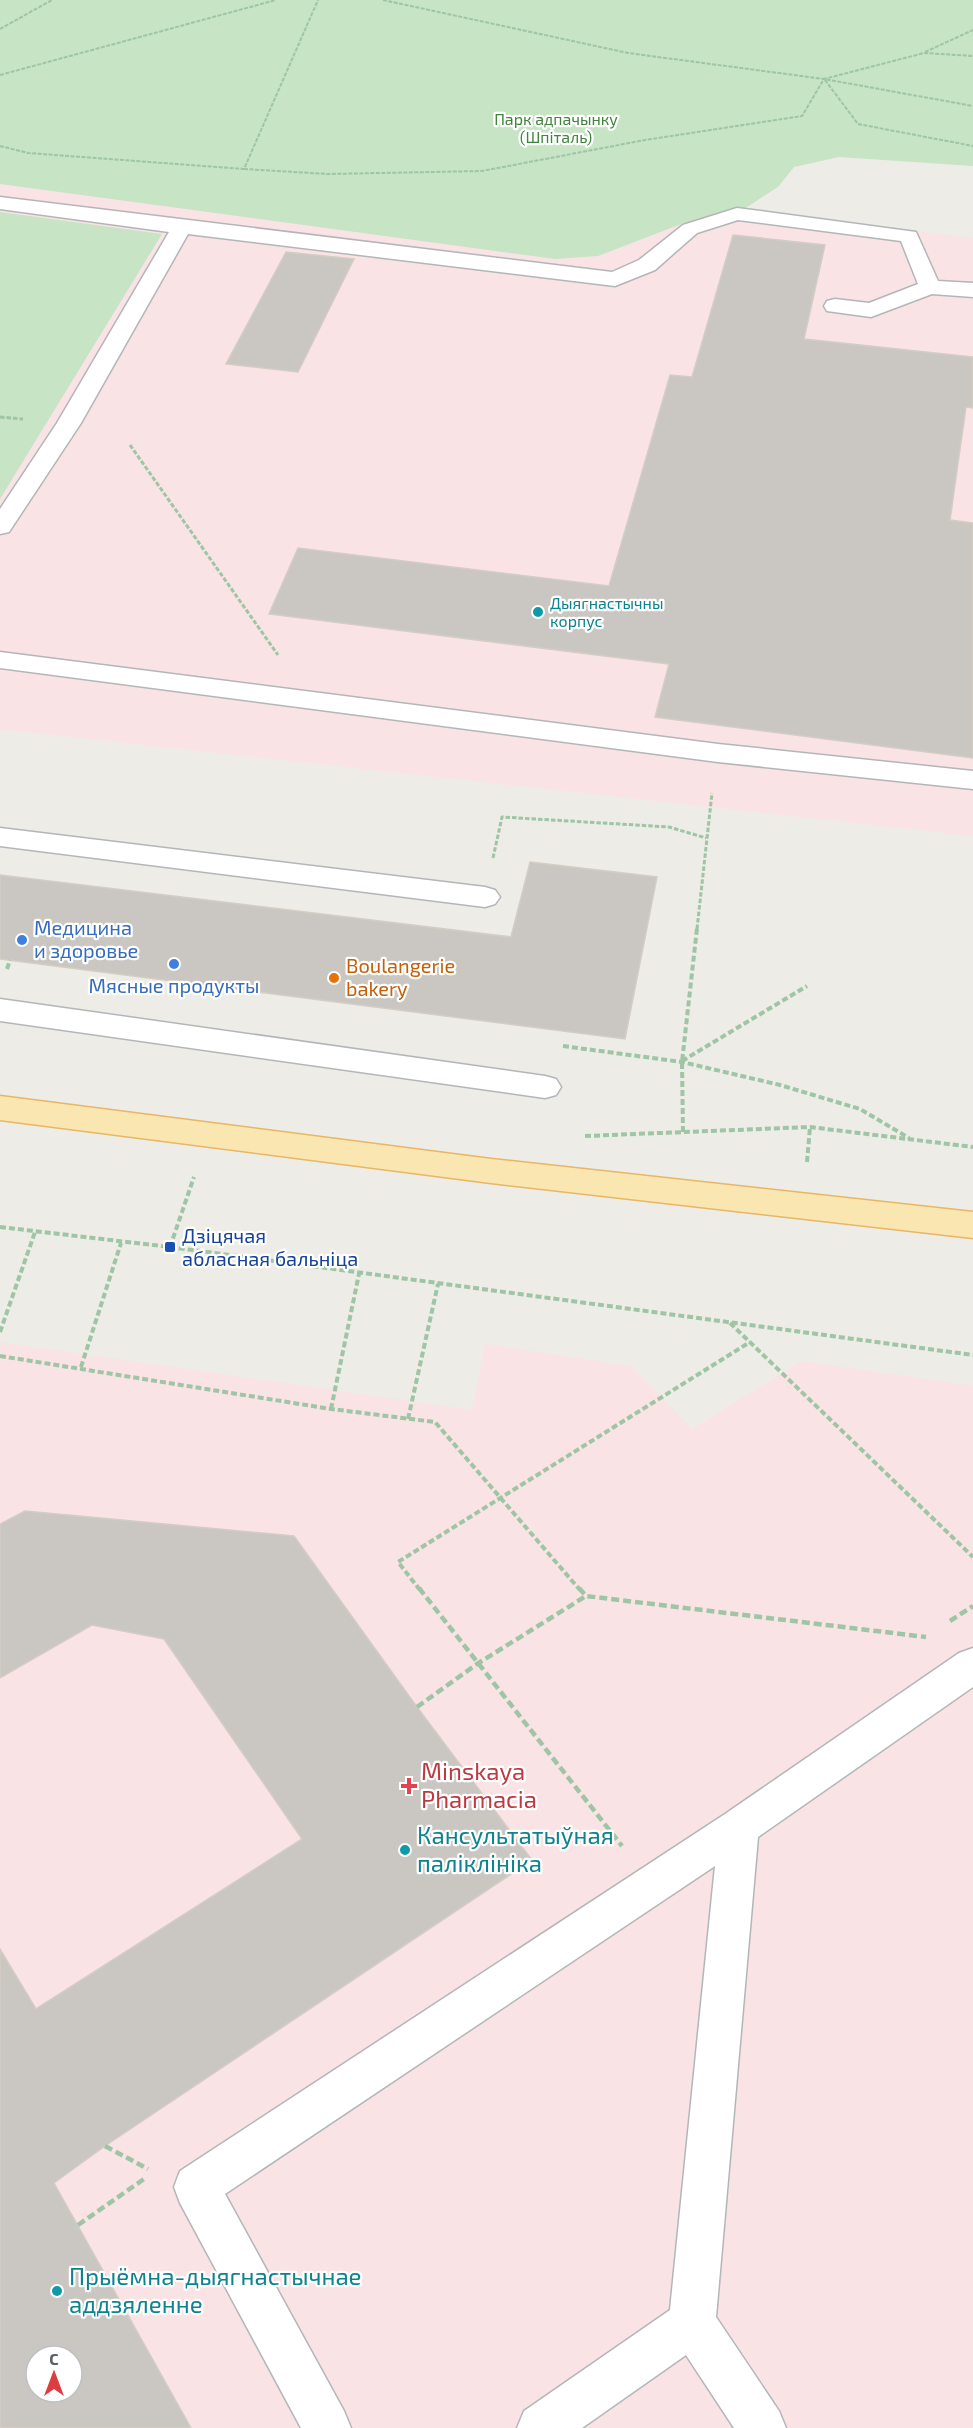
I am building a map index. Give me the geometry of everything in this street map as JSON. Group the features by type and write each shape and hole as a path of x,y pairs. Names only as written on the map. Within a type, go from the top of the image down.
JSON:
{"main road":[{"path":"0,1108 502,1172 973,1225"}],"lane":[{"path":"0,203 615,279 647,265 690,229 737,214 909,236 930,287"},
{"path":"0,527 69,423 182,227"},
{"path":"835,306 871,310 930,287 973,290"},
{"path":"0,660 718,753 973,780"},
{"path":"0,837 484,897"},
{"path":"0,1011 545,1087"},
{"path":"327,2428 196,2187 739,1827 973,1665"},
{"path":"739,1827 692,2323 762,2428"},
{"path":"541,2428 692,2323"}],"path":[{"path":"0,29 52,0"},
{"path":"0,75 276,0"},
{"path":"244,169 318,0"},
{"path":"383,0 628,53 824,79 973,106"},
{"path":"0,146 28,153 328,174 482,171 645,140 802,116 824,79 924,53 973,30"},
{"path":"924,53 973,56"},
{"path":"824,79 858,124 973,146"},
{"path":"130,445 311,702"},
{"path":"718,753 706,838 682,1062 683,1132 810,1127 973,1147"},
{"path":"484,897 502,817 669,827 706,838"},
{"path":"682,1062 807,986"},
{"path":"682,1062 780,1084 860,1109 911,1139"},
{"path":"170,1247 208,1135"},
{"path":"0,1227 170,1247 973,1355"},
{"path":"0,1332 35,1232"},
{"path":"81,1367 121,1243"},
{"path":"332,1408 359,1274"},
{"path":"408,1419 438,1284"},
{"path":"729,1322 973,1557"},
{"path":"632,1839 622,1846 398,1562 750,1342"},
{"path":"0,1356 435,1422 586,1596"},
{"path":"417,1707 477,1664 586,1596 926,1637"},
{"path":"945,1625 973,1606"},
{"path":"916,1644 936,1631"},
{"path":"105,2146 154,2173"}],"shaded area":[{"path":"0,184 687,203 973,238 973,836 0,729"},
{"path":"0,1342 472,1410 485,1344 631,1366 692,1429 802,1361 973,1386 973,2428 0,2428"}],"green space":[{"name":"Парк адпачынку (Шпіталь)","path":"0,0 973,0 973,166 839,157 794,167 778,187 744,209 684,223 598,256 555,259 0,184"},
{"path":"0,212 162,234 0,499"}],"building":[{"path":"733,235 825,245 804,339 973,357 973,408 966,407 950,520 973,523 973,758 655,717 669,664 269,614 298,548 609,586 670,375 692,377"},
{"path":"286,252 354,259 298,372 226,364"},
{"path":"530,862 657,877 625,1039 0,959 0,875 511,937"},
{"name":"Кансультатыўная паліклініка","path":"25,1511 294,1536 417,1707 532,1860 105,2146 54,2183 191,2428 0,2428 0,1949 36,2009 302,1839 164,1639 92,1625 0,1678 0,1524"}],"place":[{"name":"Дыягнастычны корпус","path":"538,612"},
{"name":"Медицина и здоровье","path":"22,940"},
{"name":"Мясные продукты","path":"174,964"},
{"name":"Boulangerie bakery","path":"334,978"},
{"name":"Дзіцячая абласная бальніца","path":"170,1247"},
{"name":"Minskaya Pharmacia","path":"409,1786"},
{"name":"Кансультатыўная паліклініка","path":"405,1850"},
{"name":"Прыёмна-дыягнастычнае аддзяленне","path":"57,2291"}]}
